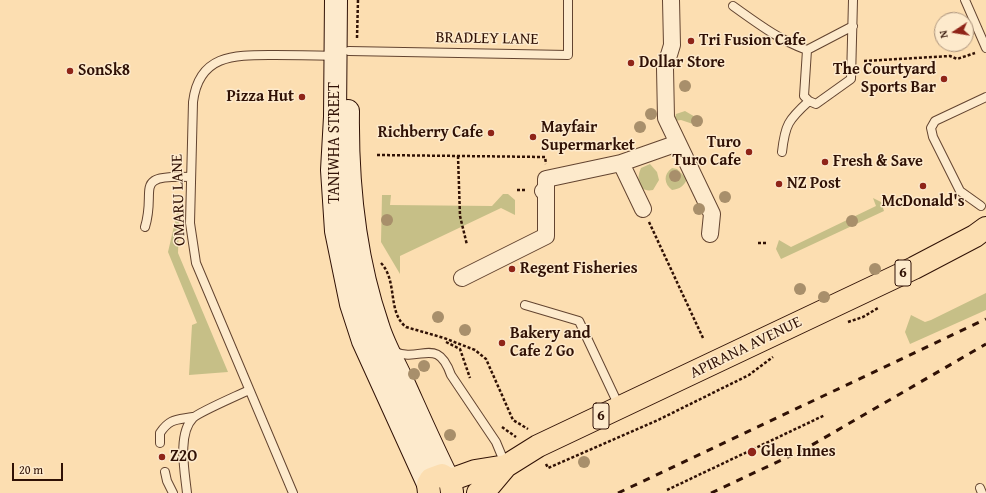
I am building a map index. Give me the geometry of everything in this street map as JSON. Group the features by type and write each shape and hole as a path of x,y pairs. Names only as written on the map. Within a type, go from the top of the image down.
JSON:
{"main road":[{"name":"TANIWHA STREET","path":"336,0 342,54 352,215 357,250 367,289 386,347 403,364 435,487"},
{"name":"TANIWHA STREET","path":"350,0 342,54 332,170 336,231 351,304 359,330 391,404 435,487"},
{"name":"APIRANA AVENUE","path":"478,493 490,485 506,466 538,446 914,268 975,236 986,228"},
{"path":"391,404 403,364"},
{"name":"APIRANA AVENUE","path":"435,487 475,471 506,466"}],"street":[{"path":"671,0 672,45 665,68 666,118 712,214 710,234"},
{"path":"462,278 546,236 545,187 678,144"},
{"path":"621,163 643,209"}],"lane":[{"name":"BRADLEY LANE","path":"342,54 568,55 568,0"},
{"path":"807,50 804,96 809,101 816,104 851,79 853,0"},
{"path":"965,0 982,50"},
{"path":"733,6 766,30 791,44 807,50 853,26"},
{"name":"OMARU LANE","path":"293,493 196,263 190,224 190,177 194,92 197,83 207,69 216,62 236,56 342,54"},
{"path":"981,206 960,191 933,137 931,128 935,121 986,98"},
{"path":"782,152 785,128 809,101"},
{"path":"145,227 148,218 148,190 155,180 164,176 190,177"},
{"path":"524,306 579,321 620,408"},
{"path":"403,364 426,352 442,356 447,363 451,375 496,442 506,466"},
{"path":"160,443 160,433 168,423 174,420 193,417 249,390"},
{"path":"187,493 183,445 187,429 193,417"},
{"path":"165,472 167,481 173,493"}],"path":[{"path":"851,61 950,56 957,59 982,50"},
{"path":"377,155 546,157 545,187"},
{"path":"458,156 460,216 467,245"},
{"path":"643,209 703,338"},
{"path":"758,243 768,242"},
{"path":"388,275 392,286 397,316 401,323 406,328 461,344 486,359 513,420 532,432"},
{"path":"446,342 460,349 469,377 473,383"},
{"path":"548,468 658,420 749,375 776,354"},
{"path":"667,490 824,415"},
{"path":"499,422 504,428 518,438"}],"shaded area":[{"path":"685,111 697,118 693,124 681,120 674,121 676,114"},
{"path":"650,164 657,172 659,180 653,190 644,189 641,187 639,181 639,172 641,168"},
{"path":"672,168 677,169 687,179 685,184 681,187 672,190 667,185 666,176"},
{"path":"503,194 508,194 515,200 515,215 501,208 400,256 400,274 381,242 382,195 391,195 390,205 492,206"},
{"path":"873,198 881,202 884,211 781,259 776,249 779,240 791,247 876,206"},
{"path":"180,200 178,253 228,372 189,375 192,325 197,323 168,252"},
{"path":"986,293 986,310 910,344 905,332 911,315 925,322"}],"railway":[{"path":"618,493 986,319"},
{"path":"711,493 805,449 986,344"}],"place":[{"name":"Tri Fusion Cafe","path":"691,41"},
{"name":"Dollar Store","path":"631,63"},
{"name":"SonSk8","path":"70,71"},
{"name":"The Courtyard Sports Bar","path":"944,79"},
{"name":"Pizza Hut","path":"302,97"},
{"name":"Richberry Cafe","path":"491,133"},
{"name":"Mayfair Supermarket","path":"533,137"},
{"name":"Turo Turo Cafe","path":"749,152"},
{"name":"Fresh & Save","path":"825,162"},
{"name":"NZ Post","path":"779,184"},
{"name":"McDonald's","path":"923,186"},
{"name":"Regent Fisheries","path":"512,269"},
{"name":"Bakery and Cafe 2 Go","path":"502,343"},
{"name":"Glen Innes","path":"752,452"},
{"name":"Z2O","path":"162,457"}]}
